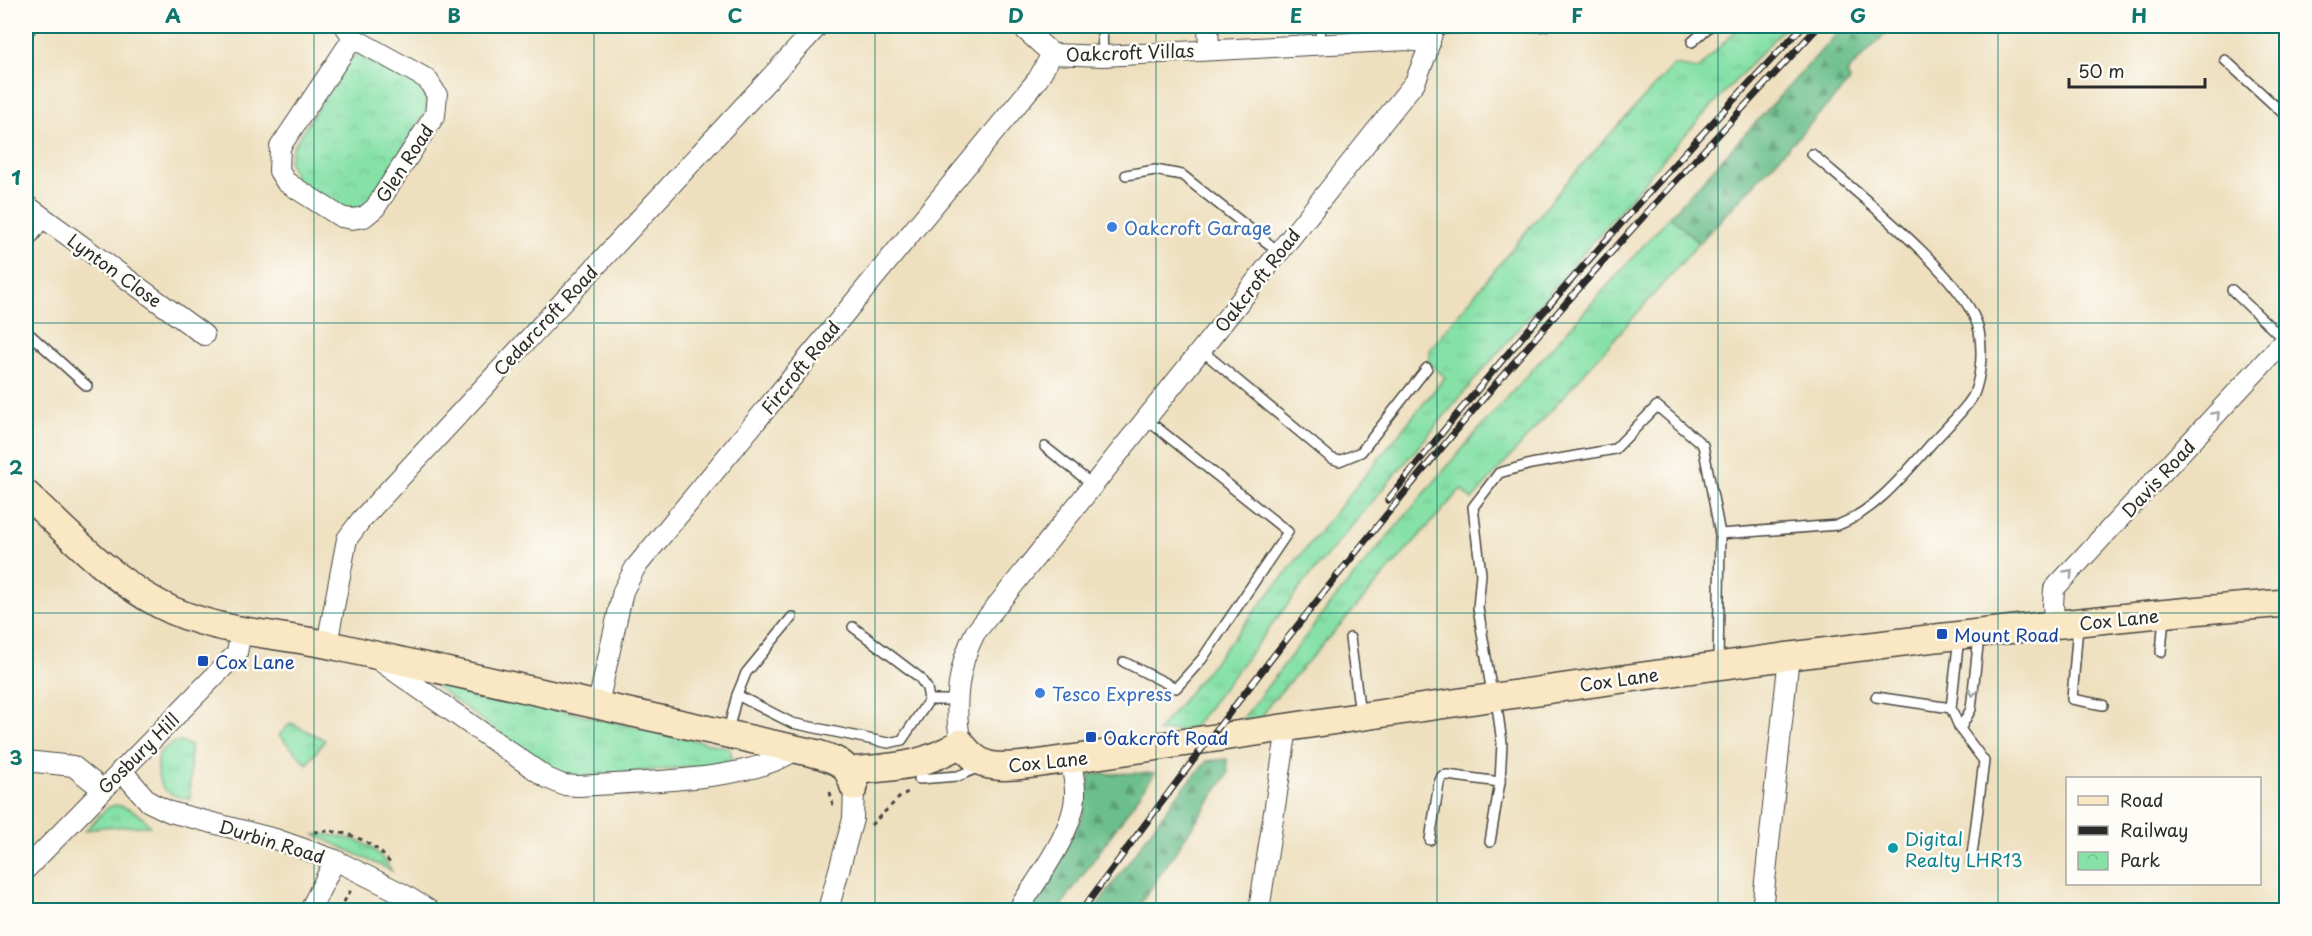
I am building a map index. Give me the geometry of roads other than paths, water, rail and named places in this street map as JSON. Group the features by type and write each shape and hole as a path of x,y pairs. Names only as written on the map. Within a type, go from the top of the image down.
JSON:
{"street":[{"name":"Cedarcroft Road","path":"327,644 348,539 361,520 818,26"},
{"name":"Oakcroft Villas","path":"1021,26 1052,54 1103,56 1209,49 1321,35 1408,40 1432,32"},
{"path":"1208,26 1209,49"},
{"name":"Glen Road","path":"349,32 427,79 437,95 435,114 375,208 364,216 352,219 341,217 286,182 279,171 278,159 280,147 349,32"},
{"name":"Oakcroft Road","path":"973,754 959,733 959,700 961,668 966,650 975,633 1415,82 1432,32"},
{"name":"Fircroft Road","path":"598,704 623,591 634,568 1038,79 1052,54"},
{"name":"Lynton Close","path":"26,205 204,334"},
{"name":"Davis Road","path":"2067,624 2053,605 2054,590 2286,340"},
{"path":"26,494 115,575 159,604 242,632 327,644 796,749 841,776 922,774 942,771 973,754"},
{"name":"Cox Lane","path":"973,754 1003,766 1070,759 1718,665 2067,624 2286,603"},
{"name":"Gosbury Hill","path":"26,869 120,770 237,653 242,632"},
{"path":"371,654 547,778 563,785 578,786 719,775 769,764 786,757 796,749"},
{"path":"1762,910 1789,656"},
{"path":"1259,910 1287,728"},
{"path":"1018,910 1066,831 1073,812 1075,792 1070,759"},
{"path":"26,761 72,766 102,789"},
{"name":"Durbin Road","path":"120,770 149,802 170,812 275,839 335,860 403,894 429,910"},
{"path":"828,910 853,819 841,776"},
{"path":"310,910 335,860"}],"lane":[{"path":"1102,26 1103,56"},
{"path":"1432,32 1545,26"},
{"path":"1692,42 1710,26"},
{"path":"2225,60 2286,116"},
{"path":"1720,534 1826,526 1851,520 1891,489 1974,396 1980,364 1979,330 1961,292 1898,229 1812,154"},
{"path":"1126,175 1155,170 1182,176 1279,252"},
{"path":"26,247 46,220"},
{"path":"2232,290 2286,340"},
{"path":"26,332 87,386"},
{"path":"1201,350 1331,458 1340,461 1361,452 1427,368"},
{"path":"1490,842 1500,783 1502,743 1478,608 1481,574 1473,507 1498,473 1532,464 1615,449 1657,406 1703,445 1720,534 1718,665"},
{"path":"1124,662 1176,688 1202,659 1288,532 1146,419"},
{"path":"1045,447 1093,485"},
{"path":"2161,652 2164,614"},
{"path":"728,734 737,695 746,673 792,617"},
{"path":"2067,624 2072,699 2103,705"},
{"path":"737,695 792,723 888,743 902,740 930,700 927,688 920,677 853,627"},
{"path":"1969,635 1952,708 1960,729 1984,761 1971,864"},
{"path":"1960,729 1971,709 1969,635"},
{"path":"1350,638 1360,717"},
{"path":"1876,697 1952,708"},
{"path":"930,700 959,700"},
{"path":"841,776 922,774"},
{"path":"1430,840 1442,776 1500,783"}],"railway":[{"path":"1388,500 1487,378 1590,258 1803,26"},
{"path":"1082,910 1266,665 1460,426 1592,274 1819,26"}],"place":[{"name":"Oakcroft Garage","path":"1112,227"},
{"name":"Mount Road","path":"1942,634"},
{"name":"Cox Lane","path":"203,661"},
{"name":"Tesco Express","path":"1040,693"},
{"name":"Oakcroft Road","path":"1091,737"},
{"name":"Digital Realty LHR13","path":"1893,848"}]}
